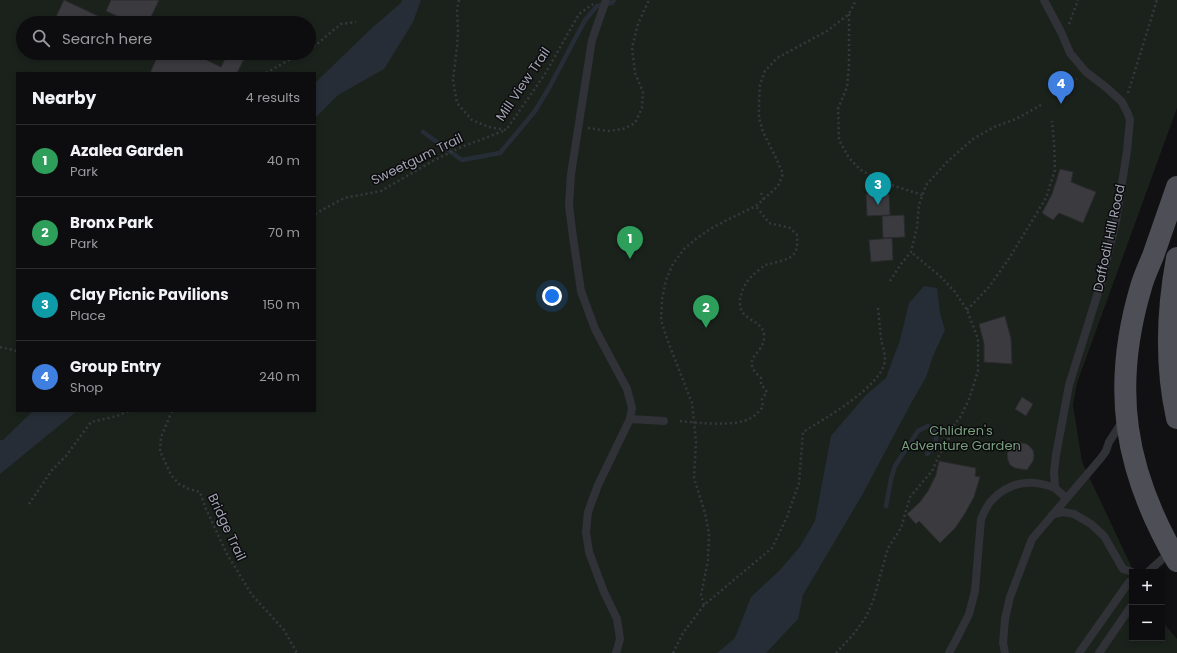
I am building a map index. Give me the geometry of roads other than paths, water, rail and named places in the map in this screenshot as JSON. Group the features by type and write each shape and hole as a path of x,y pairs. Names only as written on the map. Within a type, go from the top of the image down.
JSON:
{"main road":[{"path":"1175,553 1153,515 1139,479 1133,459 1126,416 1125,398 1128,341 1141,287 1177,187"},
{"path":"1177,258 1170,295 1168,337 1172,385 1177,418"}],"lane":[{"path":"606,0 592,40 571,174 569,206 581,291 595,329 627,389 632,408 630,419 598,485 588,512 586,532 589,552 604,592 617,618 620,639 616,653"},
{"name":"Daffodil Hill Road","path":"1044,0 1070,53 1086,72 1122,102 1128,114 1130,129 1116,221 1101,283 1069,386 1056,455 1054,472 1055,488"},
{"path":"1005,653 1003,643 1005,619 1010,597 1032,539 1101,458 1106,451 1109,442 1126,416"},
{"path":"630,419 664,421"},
{"path":"949,653 969,614 975,592 981,519 992,500 1004,490 1016,484 1026,482 1044,483 1055,488 1066,498"},
{"path":"1052,515 1063,512 1074,514 1091,524 1104,536 1123,568 1129,571"},
{"path":"1152,569 1175,553"},
{"path":"1079,653 1129,582"},
{"path":"1099,653 1129,609"}],"waterway":[{"path":"423,132 462,160 500,153 535,111 585,20 597,6 612,3 614,0"},
{"path":"886,506 895,466 918,431 928,426 936,431 936,444 927,454"}],"place":[{"name":"Group Entry","path":"1061,104"},
{"name":"Clay Picnic Pavilions","path":"878,205"},
{"name":"Azalea Garden","path":"630,259"},
{"name":"Bronx Park","path":"706,328"}],"park label":[{"name":"Chlidren's Adventure Garden","path":"961,438"}]}
